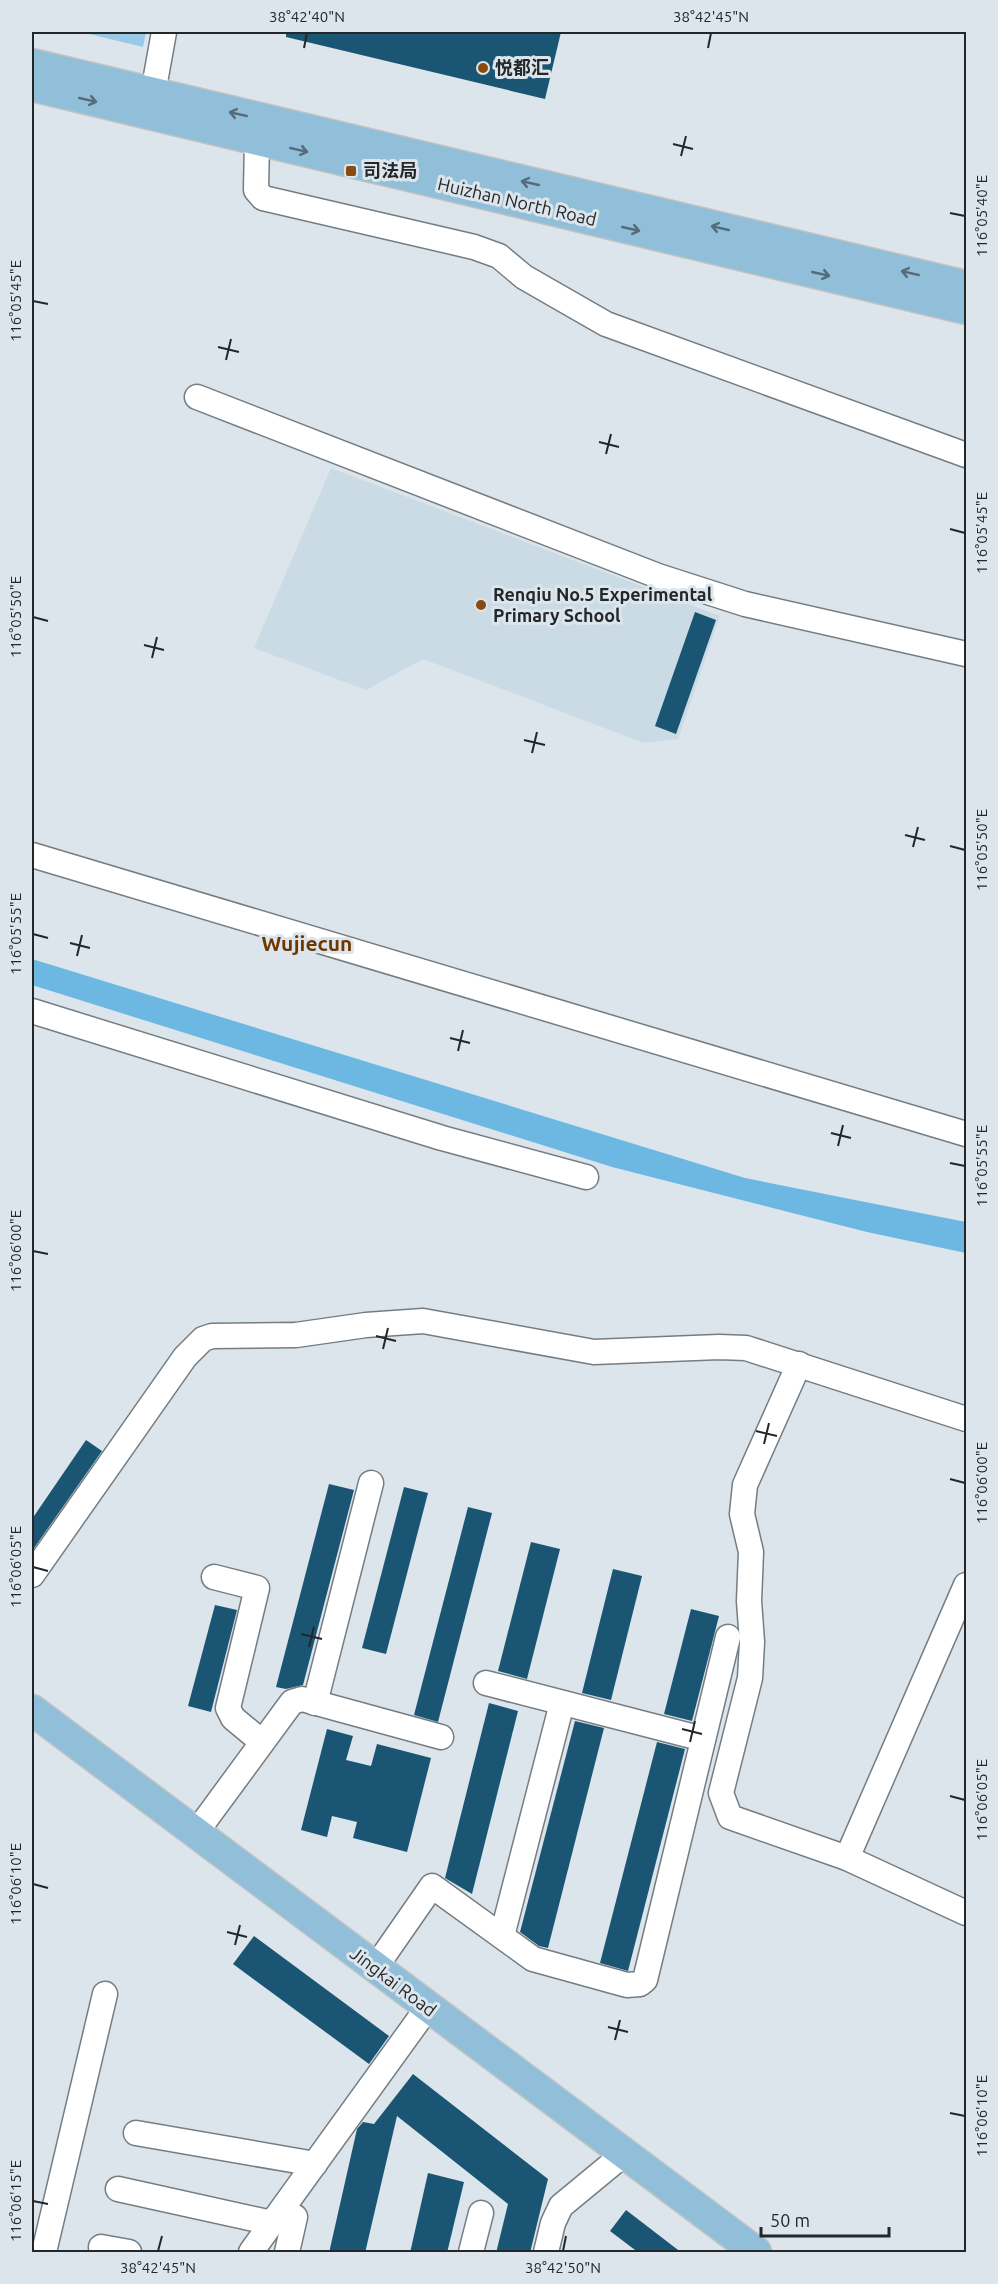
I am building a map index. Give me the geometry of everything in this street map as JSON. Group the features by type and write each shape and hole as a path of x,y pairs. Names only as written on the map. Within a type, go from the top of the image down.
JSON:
{"main road":[{"name":"Huizhan North Road","path":"32,64 966,286"},
{"name":"Huizhan North Road","path":"32,87 966,309"},
{"name":"Jingkai Road","path":"32,1710 756,2253"}],"street":[{"path":"153,93 164,32"},
{"path":"257,140 256,190 262,198 474,247 499,256 524,277 606,324 966,455"},
{"path":"197,397 658,576 745,604 966,654"},
{"path":"32,855 966,1134"},
{"path":"32,1011 442,1138 586,1177"},
{"path":"32,1575 185,1358 203,1339 212,1336 296,1335 366,1325 423,1321 594,1352 746,1348 966,1419"},
{"path":"799,1364 745,1485 742,1514 751,1552 748,1601 752,1642 750,1678 721,1793 730,1816 847,1858 966,1913"},
{"path":"315,1703 371,1483"},
{"path":"214,1577 257,1588 228,1708 233,1718 262,1742"},
{"path":"847,1858 966,1585"},
{"path":"375,1968 432,1886 533,1959 627,1985 640,1984 645,1980 728,1636"},
{"path":"486,1683 703,1739"},
{"path":"195,1834 292,1702 302,1699 441,1737"},
{"path":"502,1936 562,1703"},
{"path":"44,2253 105,1994"},
{"path":"251,2253 284,2220 315,2164 428,2007"},
{"path":"136,2133 315,2164"},
{"path":"546,2253 553,2223 561,2206 624,2154"},
{"path":"118,2188 284,2220"},
{"path":"471,2253 481,2213"},
{"path":"284,2220 287,2253"},
{"path":"101,2247 129,2253"}],"shaded area":[{"path":"81,32 146,32 143,47"},
{"name":"Renqiu No.5 Experimental Primary School","path":"331,468 720,616 678,739 644,743 423,659 366,690 254,648"},
{"path":"32,959 745,1178 966,1222 966,1253 867,1232 612,1167 32,985"}],"building":[{"name":"悦都汇","path":"286,32 561,32 545,99 286,37"},
{"path":"695,612 716,620 676,734 655,726"},
{"path":"86,1440 102,1451 32,1551 32,1519"},
{"path":"329,1484 354,1490 303,1685 286,1689 276,1687"},
{"path":"404,1487 428,1493 386,1654 362,1648"},
{"path":"468,1507 492,1513 438,1722 414,1715"},
{"path":"531,1542 560,1549 527,1679 498,1671"},
{"path":"613,1569 642,1576 611,1700 582,1693"},
{"path":"215,1605 237,1610 211,1712 188,1706"},
{"path":"691,1609 719,1616 692,1721 664,1714"},
{"path":"489,1703 518,1711 472,1894 445,1878"},
{"path":"575,1721 604,1728 548,1948 539,1946 520,1932"},
{"path":"327,1729 353,1736 346,1760 371,1766 377,1744 431,1758 407,1852 353,1838 357,1822 332,1816 327,1837 301,1830"},
{"path":"657,1742 685,1749 628,1971 600,1963"},
{"path":"254,1936 389,2036 369,2064 233,1964"},
{"path":"413,2074 548,2179 530,2253 496,2253 508,2204 397,2116 365,2253 329,2253 357,2129 363,2122 374,2124"},
{"path":"428,2173 464,2182 447,2253 410,2253"},
{"path":"626,2210 682,2253 639,2253 610,2231"}],"place":[{"name":"悦都汇","path":"483,68"},
{"name":"司法局","path":"351,171"},
{"name":"Renqiu No.5 Experimental Primary School","path":"481,605"}],"district":[{"name":"Wujiecun","path":"307,944"}]}
